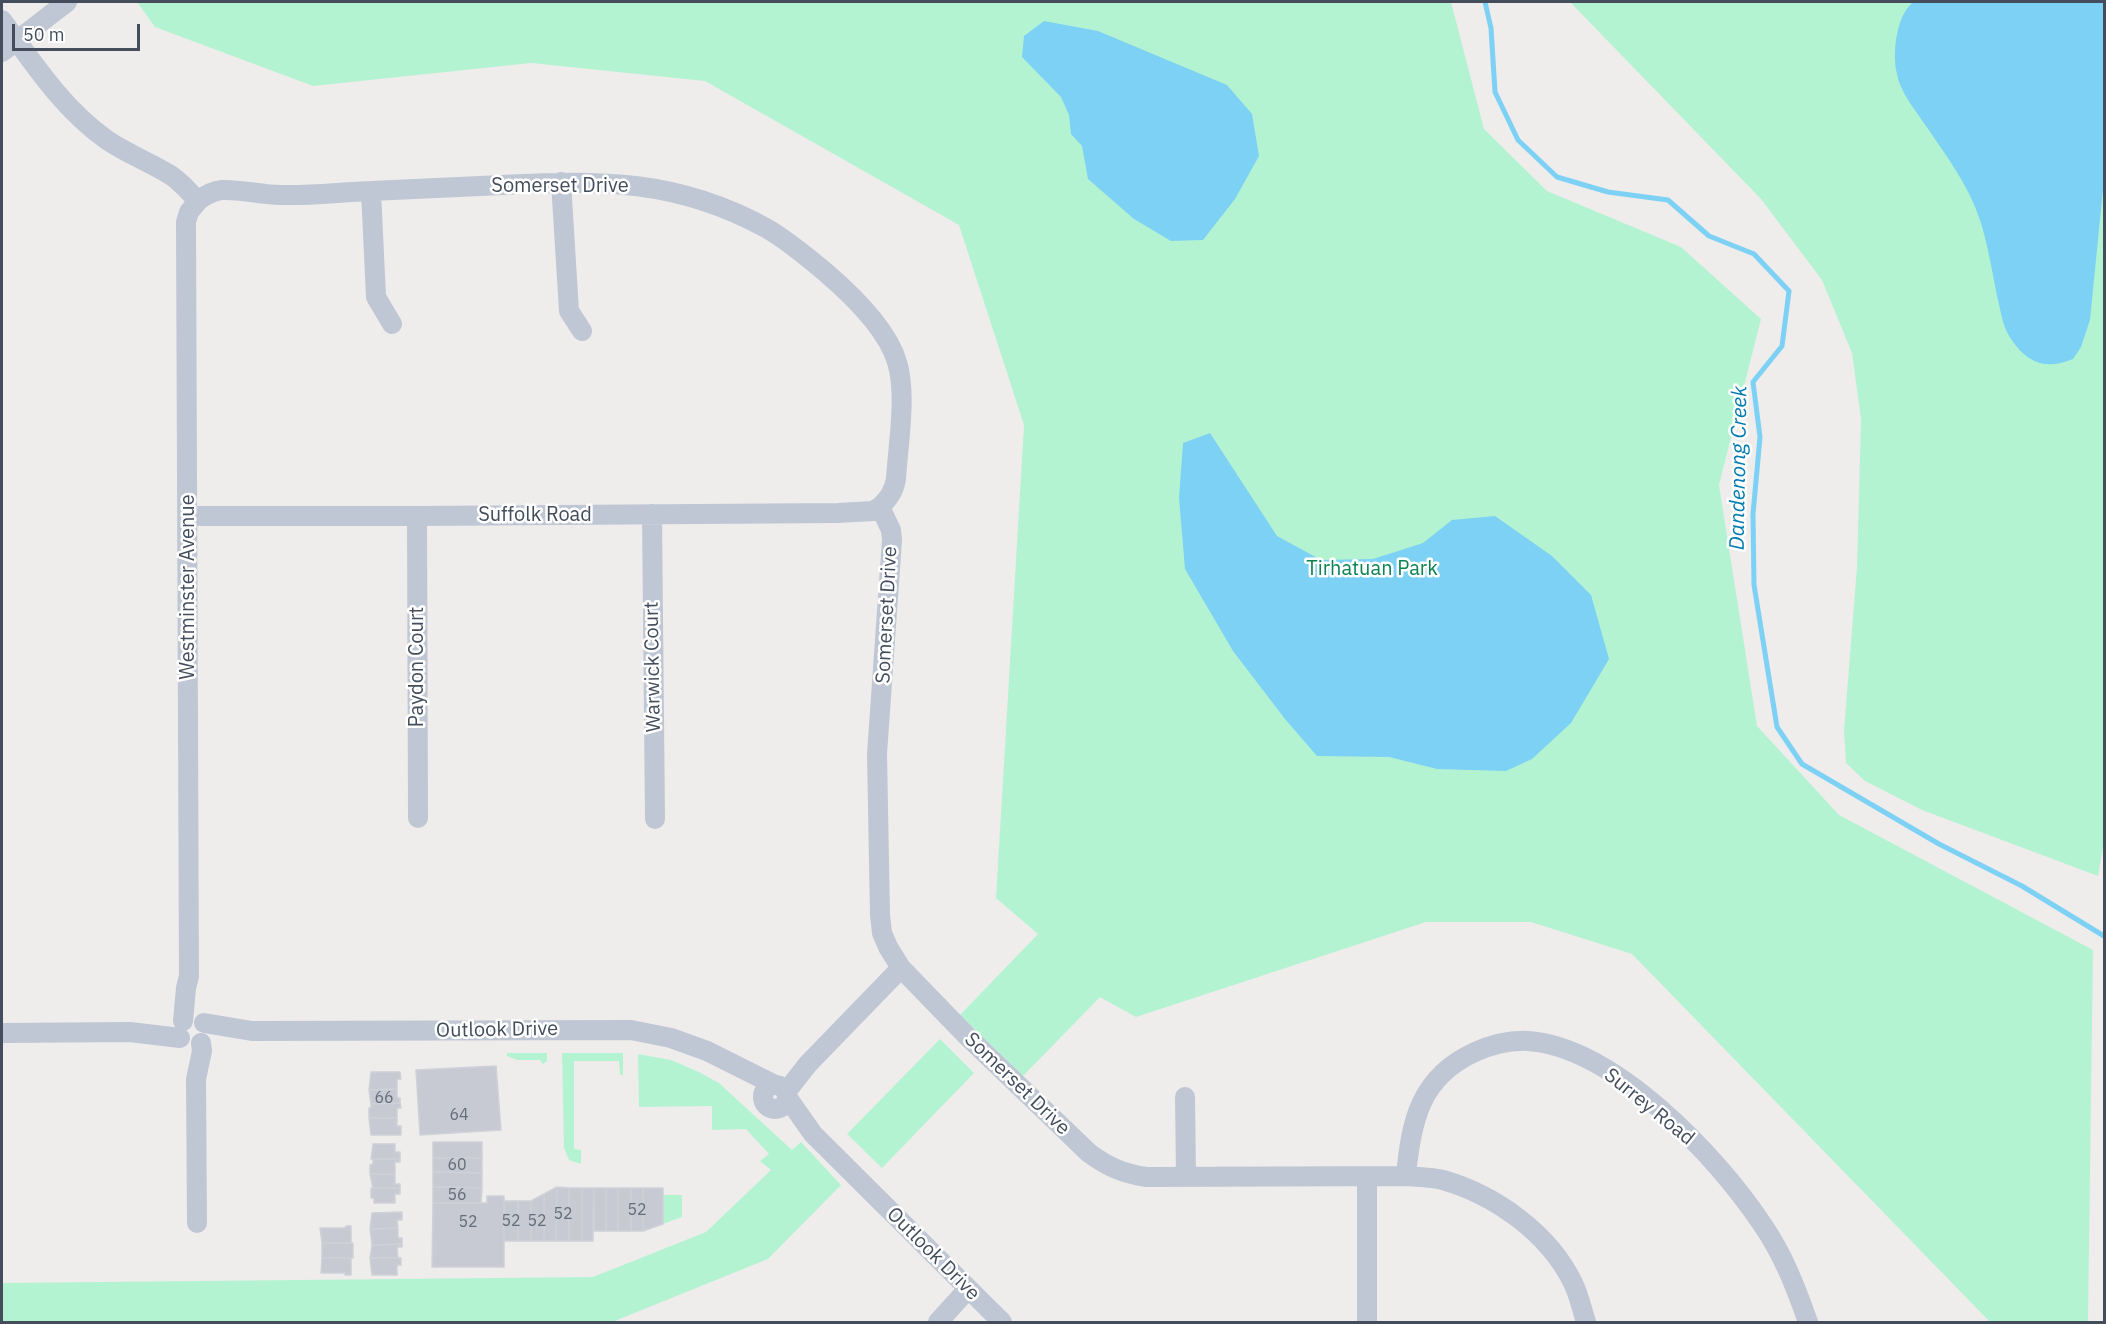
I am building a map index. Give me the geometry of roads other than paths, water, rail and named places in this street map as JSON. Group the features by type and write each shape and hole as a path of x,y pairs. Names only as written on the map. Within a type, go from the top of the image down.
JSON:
{"street":[{"path":"9,46 67,2"},
{"path":"2,20 9,46 78,116 127,153 168,173 198,201"},
{"path":"561,182 569,311 582,331"},
{"name":"Somerset Drive","path":"198,201 208,193 223,190 282,195 561,182 595,182 648,187 703,201 742,217 774,233 812,261 852,296 882,333 898,364 901,388 897,479 889,499 880,507 891,530 892,540 877,754 882,933 901,968 975,1043 1089,1153 1106,1166 1126,1174 1147,1177 1406,1176 1442,1180 1488,1197 1526,1223 1558,1259 1574,1283 1586,1323"},
{"path":"371,191 376,297 392,324"},
{"name":"Westminster Avenue","path":"197,1223 196,1079 190,1054 196,1009 194,988 189,976 186,222 189,212 198,201"},
{"name":"Suffolk Road","path":"188,516 838,513 873,511 880,507"},
{"name":"Warwick Court","path":"652,514 655,819"},
{"name":"Paydon Court","path":"417,516 418,818"},
{"path":"778,1094 901,968"},
{"name":"Outlook Drive","path":"2,1033 631,1030 671,1038 707,1051 735,1065 778,1094 813,1134 1002,1323"},
{"name":"Surrey Road","path":"1406,1176 1410,1134 1418,1111 1426,1095 1449,1068 1463,1058 1499,1044 1526,1041 1557,1047 1608,1071 1639,1093 1680,1127 1722,1170 1763,1225 1796,1287 1808,1323"},
{"path":"1185,1097 1186,1178"},
{"path":"1367,1176 1367,1323"},
{"path":"938,1323 968,1289"}],"water":[{"path":"1913,2 2104,2 2104,179 2090,320 2081,347 2073,359 2046,364 2031,359 2017,347 2006,329 1980,220 1970,195 1909,101 1899,81 1895,46 1903,16"},
{"path":"1044,21 1098,31 1227,85 1252,114 1259,156 1235,199 1203,240 1171,241 1134,219 1088,179 1082,146 1071,134 1069,115 1061,97 1022,57 1024,36"},
{"path":"1210,433 1277,536 1321,560 1373,559 1423,543 1452,520 1495,516 1552,556 1591,595 1609,659 1571,723 1532,759 1506,771 1437,769 1389,757 1317,756 1285,719 1233,651 1185,569 1179,498 1183,443"}],"waterway":[{"name":"Dandenong Creek","path":"1485,2 1491,28 1495,92 1518,140 1557,177 1608,192 1668,200 1709,236 1754,254 1789,291 1782,346 1753,382 1760,437 1753,514 1754,585 1777,727 1802,764 1939,844 2022,886 2104,936"}],"park label":[{"name":"Tirhatuan Park","path":"1372,569"}]}
